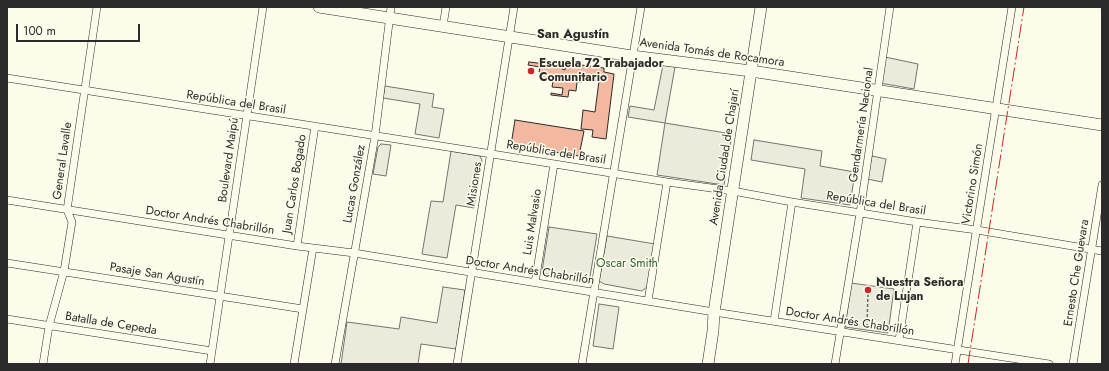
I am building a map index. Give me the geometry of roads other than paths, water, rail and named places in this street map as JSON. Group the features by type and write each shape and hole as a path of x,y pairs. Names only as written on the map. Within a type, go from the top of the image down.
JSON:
{"street":[{"name":"General Lavalle","path":"43,364 49,326 64,271 72,222 67,210 97,7"},
{"name":"Boulevard Maipú","path":"210,364 263,7"},
{"name":"Avenida Tomás de Rocamora","path":"319,7 391,13 443,26 632,56 751,71 1102,125"},
{"path":"443,26 446,7"},
{"name":"Misiones","path":"458,364 514,7"},
{"path":"582,364 640,7"},
{"name":"Avenida Ciudad de Chajarí","path":"708,364 714,312 762,7"},
{"name":"Gendarmería Nacional","path":"835,364 860,213 890,7"},
{"name":"Victorino Simón","path":"955,364 1012,7"},
{"name":"Lucas González","path":"335,364 375,136 391,13"},
{"name":"República del Brasil","path":"7,78 917,222 977,230 1102,251"},
{"name":"Juan Carlos Bogado","path":"297,246 315,126"},
{"name":"Luis Malvasio","path":"535,283 554,164"},
{"path":"648,301 667,182"},
{"name":"Ernesto Che Guevara","path":"1073,364 1102,185"},
{"name":"Doctor Andrés Chabrillón","path":"7,200 297,246 354,253 714,312 1049,364"},
{"path":"774,321 792,202"},
{"path":"899,340 917,222"},
{"path":"294,364 313,248"},
{"name":"Pasaje San Agustín","path":"7,263 303,309"},
{"name":"Avenida Ciudad de Chajarí","path":"701,364 707,329 714,312"},
{"name":"Batalla de Cepeda","path":"7,319 212,351"}],"place":[{"name":"Escuela 72 Trabajador Comunitario","path":"531,71"},
{"name":"Nuestra Señora de Lujan","path":"868,290"}],"district":[{"name":"San Agustín","path":"573,35"}],"park label":[{"name":"Oscar Smith","path":"627,264"}]}
